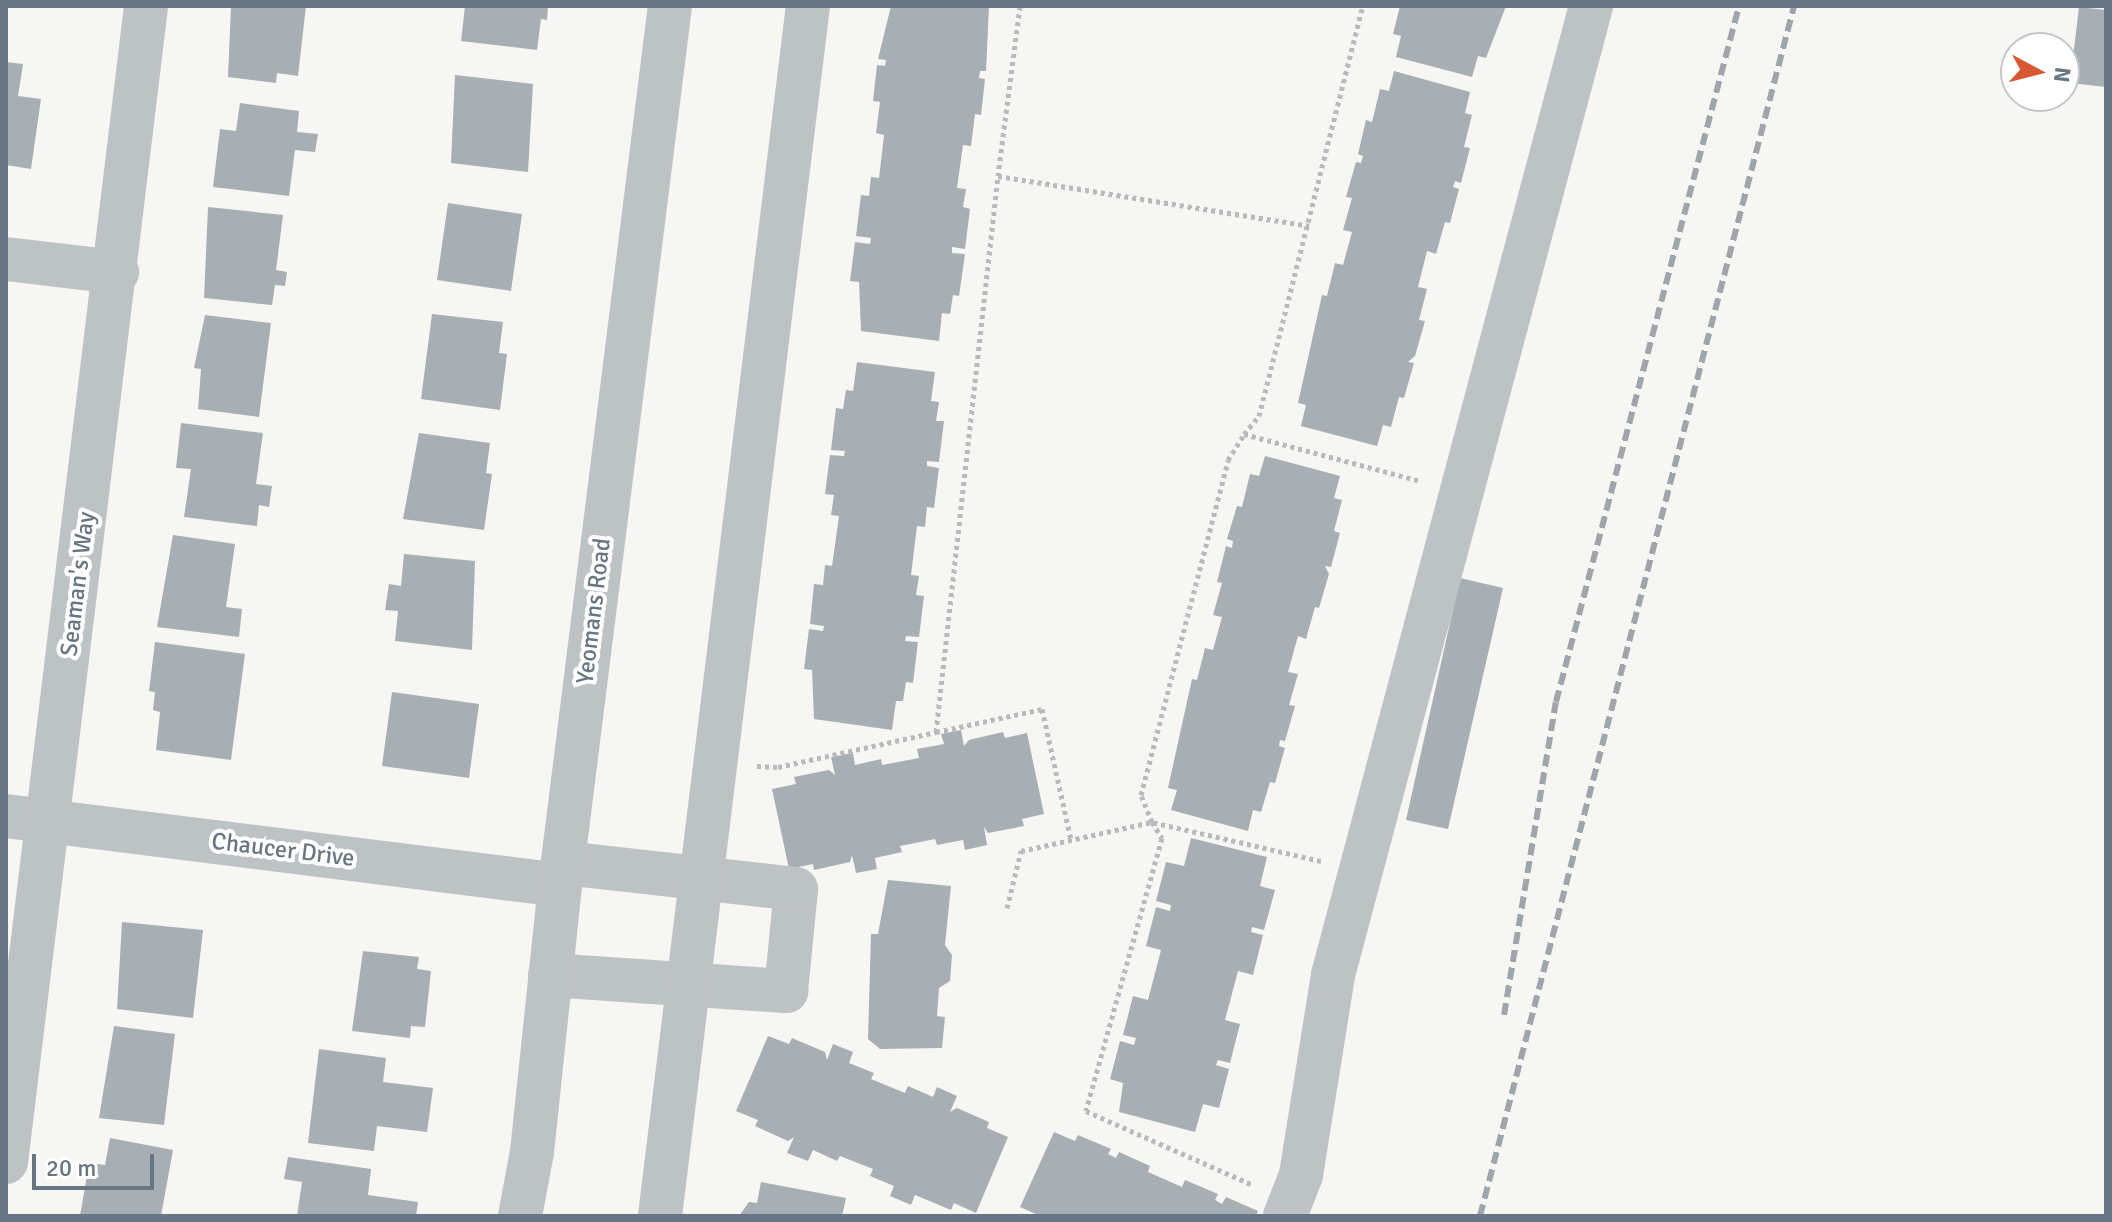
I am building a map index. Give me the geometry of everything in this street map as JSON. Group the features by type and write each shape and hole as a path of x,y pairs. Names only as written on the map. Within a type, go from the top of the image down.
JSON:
{"street":[{"name":"Seaman's Way","path":"6,1162 117,272 146,6"},
{"name":"Yeomans Road","path":"520,1216 532,1152 562,874 670,6"},
{"path":"660,1216 698,881 808,6"},
{"path":"1288,1208 1301,1175 1333,975 1591,6"},
{"path":"6,259 117,272"},
{"name":"Chaucer Drive","path":"6,816 562,874 796,889 786,991 687,984"},
{"path":"550,975 687,984"}],"path":[{"path":"936,732 1020,6"},
{"path":"1288,1208 1086,1111 1162,838 1141,795 1228,460 1259,416 1363,6"},
{"path":"998,176 1309,226"},
{"path":"1244,434 1461,492"},
{"path":"714,764 778,767 1042,709 1071,840"},
{"path":"1007,908 1021,851 1152,822 1361,870"}],"building":[{"path":"231,6 306,6 298,76 277,73 276,83 228,77"},
{"path":"465,6 548,6 547,20 541,19 537,50 461,41"},
{"path":"891,6 989,6 986,71 980,71 979,78 985,79 981,115 975,114 971,146 963,145 957,188 966,189 963,207 970,209 965,249 952,247 952,253 965,254 959,296 953,295 950,314 942,313 939,341 861,331 859,282 850,281 855,242 870,244 871,238 856,236 861,195 869,196 871,177 879,178 884,135 876,133 880,102 873,101 877,65 885,66 886,60 878,59"},
{"path":"1400,6 1506,6 1486,58 1478,56 1472,77 1396,57 1401,36 1393,34"},
{"path":"2079,7 2106,10 2106,87 2080,84 2080,32 2076,32"},
{"path":"6,62 23,64 18,96 41,99 31,169 6,165"},
{"path":"1394,71 1470,92 1465,113 1472,115 1464,147 1470,148 1461,183 1455,181 1453,187 1459,189 1450,223 1445,222 1436,254 1427,251 1418,287 1427,289 1419,320 1425,321 1415,356 1408,362 1414,363 1404,398 1399,397 1391,427 1383,425 1377,446 1301,426 1306,405 1298,403 1322,295 1327,296 1335,263 1343,265 1352,232 1343,230 1352,198 1346,197 1356,162 1361,163 1363,156 1358,154 1366,120 1372,122 1380,89 1389,91"},
{"path":"455,75 533,84 528,172 451,163"},
{"path":"240,103 299,111 297,132 318,134 315,152 295,150 289,196 213,187 220,129 236,131"},
{"path":"448,203 522,214 511,291 437,280"},
{"path":"208,207 283,215 276,270 287,272 285,286 275,285 272,305 204,298"},
{"path":"432,314 503,322 499,353 507,354 500,410 421,399"},
{"path":"205,315 271,323 259,417 198,409 201,369 194,368"},
{"path":"857,362 935,372 931,401 939,402 936,421 944,421 939,462 927,461 927,466 939,468 934,508 927,507 925,527 917,526 911,575 919,576 916,595 924,596 919,637 906,636 905,641 918,642 913,683 906,682 903,701 896,701 892,730 814,719 812,670 804,669 809,629 823,631 824,626 810,624 814,584 823,585 825,565 832,566 839,516 831,515 834,495 825,494 830,455 844,456 845,451 831,450 836,408 843,409 846,390 853,391"},
{"path":"181,423 263,433 256,484 272,486 269,507 259,505 257,526 184,517 191,469 176,468"},
{"path":"419,433 490,443 486,473 492,474 484,530 403,519"},
{"path":"1265,456 1340,476 1334,498 1342,500 1334,531 1340,533 1331,567 1325,566 1329,574 1319,608 1315,607 1306,639 1298,636 1288,672 1298,674 1289,705 1295,706 1285,741 1280,740 1279,746 1285,748 1275,783 1270,782 1261,812 1253,810 1248,831 1171,810 1177,790 1168,788 1192,679 1197,680 1205,648 1213,650 1222,617 1213,615 1222,583 1217,582 1226,546 1232,548 1233,541 1227,539 1237,506 1242,507 1250,474 1259,476"},
{"path":"173,535 235,544 226,607 242,609 239,637 157,627"},
{"path":"404,554 475,561 472,650 395,641 398,611 385,610 389,584 401,586"},
{"path":"1460,578 1503,588 1448,829 1406,820"},
{"path":"155,642 245,654 231,760 156,750 160,712 153,710 155,692 149,691"},
{"path":"392,692 479,704 469,778 382,766"},
{"path":"961,730 964,746 969,740 1003,732 1005,738 1027,733 1044,814 1022,819 1024,826 988,833 984,827 987,845 965,850 963,840 937,845 935,839 900,846 902,852 875,858 877,869 856,873 852,855 850,862 814,870 813,864 789,869 772,789 796,784 794,777 829,770 835,775 831,757 853,753 855,765 881,759 882,765 919,758 917,749 944,744 941,734"},
{"path":"1191,838 1267,857 1260,886 1275,890 1264,930 1252,927 1251,932 1263,935 1253,975 1238,971 1225,1020 1240,1024 1230,1063 1218,1060 1216,1065 1229,1069 1219,1108 1203,1104 1195,1132 1119,1112 1123,1083 1110,1079 1120,1041 1134,1045 1136,1038 1123,1035 1133,996 1148,1000 1161,950 1146,946 1156,907 1170,911 1171,905 1156,901 1166,862 1184,866"},
{"path":"888,880 951,886 945,945 952,955 950,981 939,988 937,1016 945,1017 942,1048 880,1049 868,1039 871,934 878,934"},
{"path":"122,922 203,930 193,1018 117,1009"},
{"path":"363,951 419,957 417,969 431,971 425,1027 411,1026 410,1038 352,1031"},
{"path":"114,1026 175,1034 164,1125 99,1118"},
{"path":"768,1036 789,1044 792,1038 825,1052 827,1060 833,1044 853,1052 849,1063 874,1073 871,1079 905,1093 908,1086 933,1097 937,1087 957,1096 950,1112 957,1108 989,1122 987,1128 1008,1137 976,1213 954,1203 951,1210 915,1195 911,1205 890,1196 894,1186 870,1176 873,1169 840,1156 837,1161 813,1150 808,1161 787,1153 794,1137 788,1141 755,1126 758,1120 736,1111"},
{"path":"319,1049 386,1058 383,1082 433,1088 427,1132 377,1126 374,1151 308,1143"},
{"path":"1054,1132 1075,1141 1078,1135 1111,1149 1108,1154 1116,1158 1119,1152 1150,1166 1148,1172 1182,1187 1185,1180 1218,1194 1215,1200 1222,1204 1226,1197 1258,1211 1256,1216 1040,1216 1020,1207"},
{"path":"110,1138 173,1150 161,1216 80,1216 89,1163 105,1165"},
{"path":"288,1157 371,1169 368,1195 418,1202 416,1216 297,1216 302,1182 284,1179"},
{"path":"761,1182 846,1198 842,1216 739,1216 749,1202 757,1203"}],"railway":[{"path":"1504,1015 1556,702 1739,6"},
{"path":"1480,1216 1794,6"}]}
